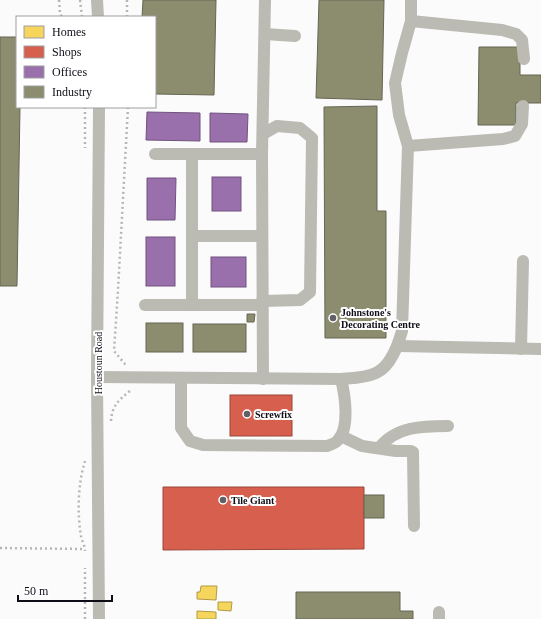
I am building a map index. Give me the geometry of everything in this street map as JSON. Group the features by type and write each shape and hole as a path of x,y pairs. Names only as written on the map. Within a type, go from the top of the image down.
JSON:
{"street":[{"path":"97,0 98,16"},
{"path":"262,379 262,134 265,0"},
{"path":"97,377 262,379 361,378 377,373 389,361 398,346 402,331 408,146 399,115 395,84 402,52 411,22 411,0"},
{"path":"411,22 502,30 516,34 522,40 524,59"},
{"path":"265,34 295,36"},
{"path":"408,146 503,139 515,136 522,124 523,106"},
{"name":"Houstoun Road","path":"99,108 97,377 99,619"},
{"path":"144,305 262,303 300,300 310,292 312,138 300,128 277,126 262,134"},
{"path":"155,154 262,154"},
{"path":"192,155 192,305"},
{"path":"192,236 262,236"},
{"path":"521,348 523,261"},
{"path":"398,346 541,349"},
{"path":"181,378 181,428 190,441 203,445 327,446 338,441 344,429 345,397 341,379"},
{"path":"379,448 384,441 398,432 414,427 448,426"},
{"path":"341,436 362,446 396,451 411,450 413,452 414,526"}],"path":[{"path":"60,0 61,16"},
{"path":"80,0 82,16"},
{"path":"127,0 127,16"},
{"path":"0,548 85,549"}],"building: Homes":[{"path":"201,586 217,586 216,600 197,599 197,592 200,592"},
{"path":"218,602 232,602 231,611 218,610"},
{"path":"197,611 216,612 216,619 197,619"}],"building: Shops":[{"path":"230,395 292,395 292,436 230,436"},
{"path":"163,487 364,487 364,549 163,550"}],"building: Offices":[{"path":"147,112 200,113 200,141 146,140"},
{"path":"210,113 248,114 247,142 210,142"},
{"path":"212,177 241,177 241,211 212,211"},
{"path":"147,178 176,178 175,220 147,220"},
{"path":"146,237 175,237 175,286 146,286"},
{"path":"211,257 246,257 246,287 211,287"}],"building: Industry":[{"path":"143,0 216,0 214,95 156,94 156,16 142,16"},
{"path":"319,0 384,0 382,100 316,98"},
{"path":"0,37 16,37 16,108 20,108 17,286 0,286"},
{"path":"479,47 520,47 520,75 541,75 541,103 516,103 516,125 478,125"},
{"path":"377,106 377,211 386,211 386,338 325,338 324,107"},
{"path":"247,314 255,314 254,322 247,322"},
{"path":"146,323 183,323 183,352 146,352"},
{"path":"193,324 246,324 246,352 193,352"},
{"path":"364,495 384,495 384,518 364,518"},
{"path":"296,592 400,592 400,611 413,611 413,619 296,619"}],"place":[{"name":"Johnstone's Decorating Centre","path":"333,318"},
{"name":"Screwfix","path":"247,414"},
{"name":"Tile Giant","path":"223,500"}]}
